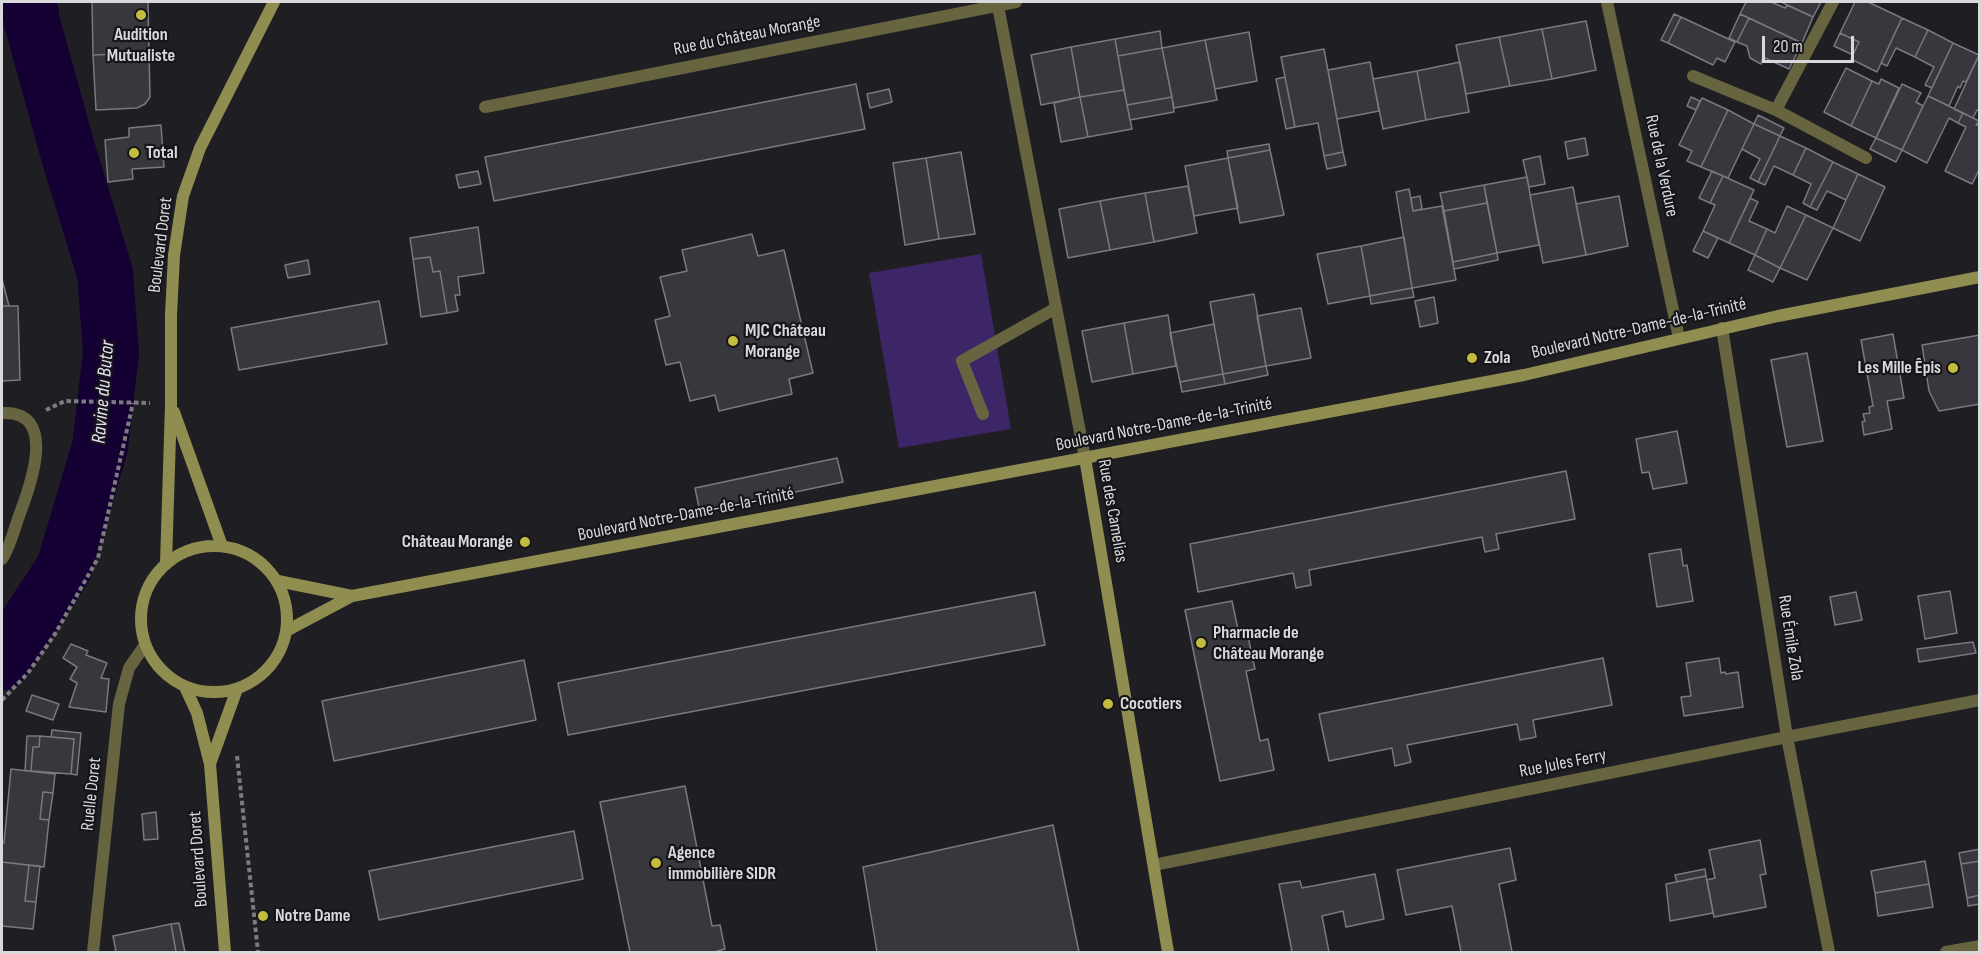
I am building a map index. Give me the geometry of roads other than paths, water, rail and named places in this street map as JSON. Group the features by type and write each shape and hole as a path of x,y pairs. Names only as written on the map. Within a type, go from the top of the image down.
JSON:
{"street":[{"name":"Boulevard Doret","path":"166,563 171,405 171,315 174,265 183,196 201,148 274,2"},
{"name":"Rue du Château Morange","path":"485,107 1016,2"},
{"name":"Rue de la Verdure","path":"1607,2 1679,339"},
{"path":"1776,110 1833,2"},
{"name":"Rue des Camelias","path":"998,6 1085,458 1168,952"},
{"path":"1693,76 1776,110 1866,158"},
{"name":"Boulevard Notre-Dame-de-la-Trinité","path":"288,630 352,596 1524,375 1722,328 1980,277"},
{"path":"983,414 962,361 1056,308"},
{"name":"Rue Émile Zola","path":"1722,328 1787,737 1829,952"},
{"name":"Boulevard Doret","path":"171,405 222,546"},
{"path":"2,560 31,483 36,455 35,431 26,420 5,413"},
{"path":"202,546 222,546 244,552 264,564 278,581 287,605 288,630 282,649 271,666 256,680 237,689 211,692 185,687 168,677 154,663 145,645 140,623 142,601 152,580 166,563 183,552 202,546"},
{"name":"Boulevard Notre-Dame-de-la-Trinité","path":"278,581 352,596"},
{"name":"Ruelle Doret","path":"93,952 119,704 129,668 145,645"},
{"name":"Boulevard Doret","path":"185,687 197,713 210,764 225,952"},
{"name":"Boulevard Doret","path":"210,764 237,689"},
{"name":"Rue Jules Ferry","path":"1154,866 1980,700"},
{"path":"1946,952 1980,946"}],"waterway":[{"name":"Ravine du Butor","path":"2,662 64,568 100,447 111,353 105,273 68,152 32,22 29,2"}],"place":[{"name":"Audition Mutualiste","path":"141,15"},
{"name":"Total","path":"134,153"},
{"name":"MJC Château Morange","path":"733,341"},
{"name":"Zola","path":"1472,358"},
{"name":"Les Mille Êpis","path":"1953,368"},
{"name":"Château Morange","path":"525,542"},
{"name":"Pharmacie de Château Morange","path":"1201,643"},
{"name":"Cocotiers","path":"1108,704"},
{"name":"Agence immobilière SIDR","path":"656,863"},
{"name":"Notre Dame","path":"263,916"}]}
